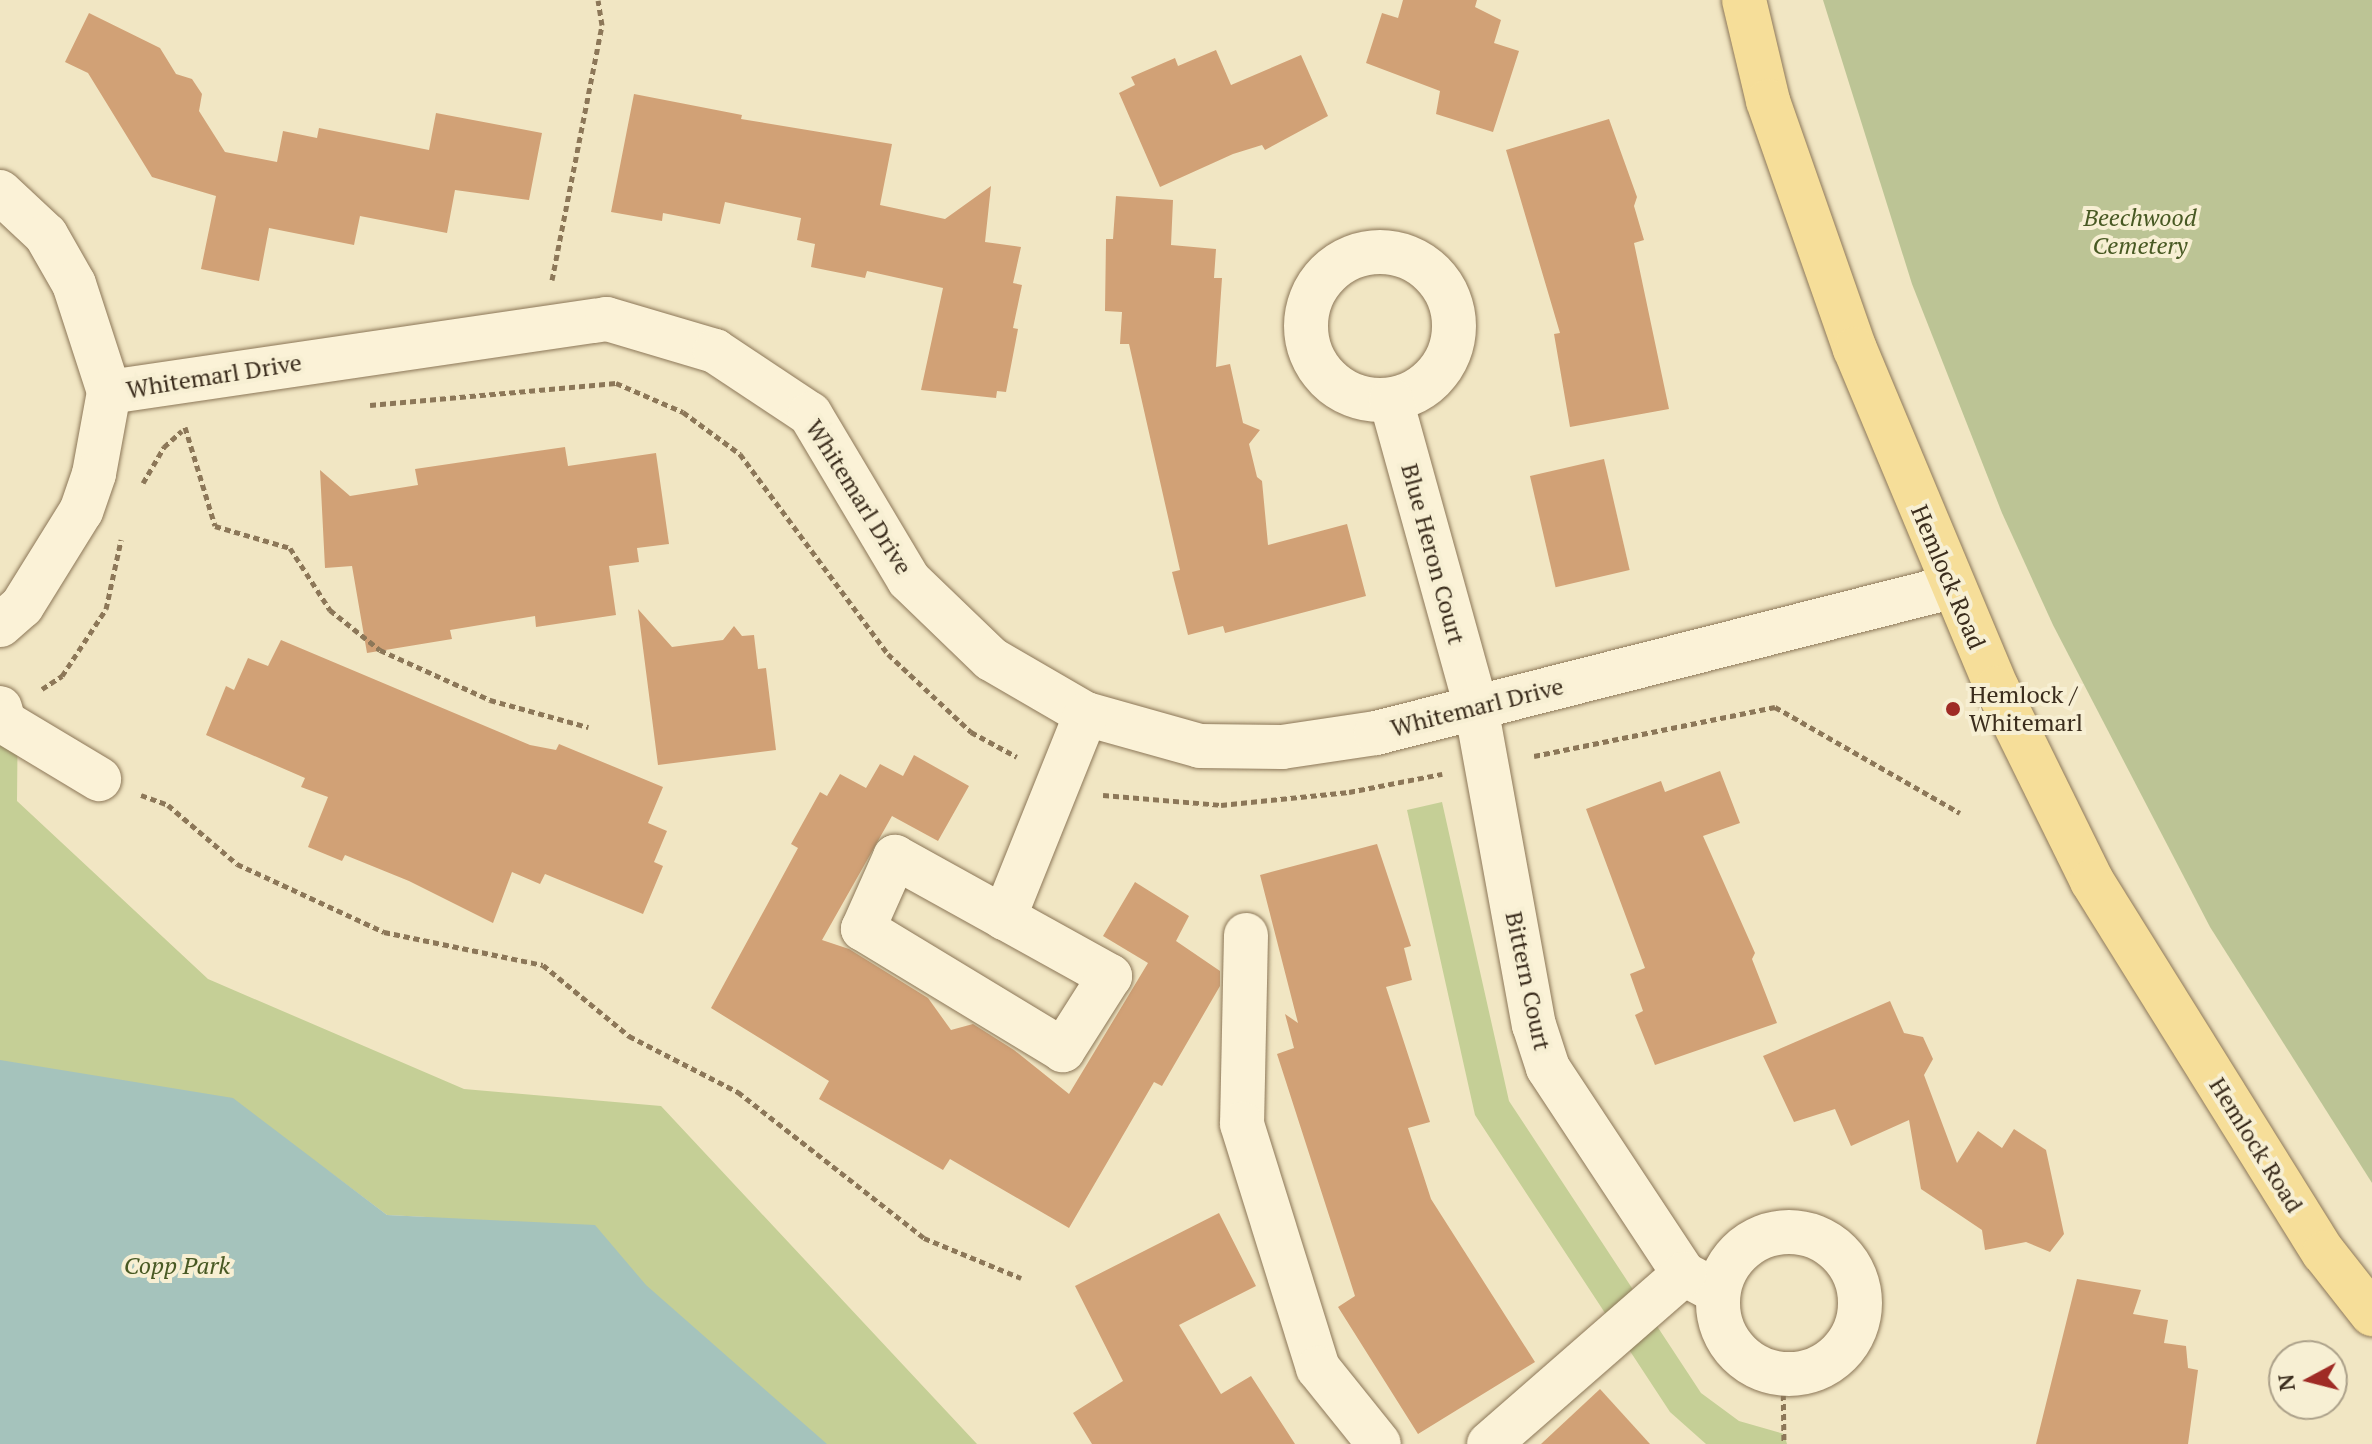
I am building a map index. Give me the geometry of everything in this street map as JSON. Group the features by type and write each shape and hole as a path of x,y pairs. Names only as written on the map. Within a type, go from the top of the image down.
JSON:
{"main road":[{"name":"Hemlock Road","path":"1744,0 1768,101 1855,349 1951,587 2092,881 2324,1253 2372,1314"}],"street":[{"path":"0,192 46,235 74,284 109,392 94,474 81,511 29,595 0,625"},
{"name":"Whitemarl Drive","path":"109,392 607,319 715,351 810,414 909,580 991,659 1086,714 1200,746 1282,747 1376,733 1951,587"},
{"name":"Blue Heron Court","path":"1391,400 1476,707"},
{"name":"Bittern Court","path":"1476,707 1534,1025 1548,1068 1701,1283 1740,1356 1783,1374"},
{"path":"0,708 4,722 99,779"},
{"path":"1004,918 1086,714"},
{"path":"895,857 1004,918 1110,976 1063,1050 863,929 895,857"},
{"path":"1246,935 1242,1124 1318,1368 1379,1444"},
{"path":"1489,1444 1740,1250 1760,1237 1806,1233 1829,1242 1846,1258 1862,1303 1846,1347 1828,1364 1783,1374"}],"path":[{"path":"542,328 602,25 598,0"},
{"path":"169,381 215,526 290,548 330,610 380,650 490,700 588,727"},
{"path":"99,779 168,805 237,864 384,932 543,965 629,1036 738,1092 924,1238 1021,1278"},
{"path":"1783,1374 1784,1444"}],"green space":[{"name":"Beechwood Cemetery","path":"1823,0 2372,0 2372,1183 2210,927 2053,625 2002,513 1912,284"},
{"name":"Copp Park","path":"18,698 17,801 208,979 464,1089 661,1106 977,1444 0,1444 0,709","holes":["327,1170 387,1215 427,1217 373,1218"]},
{"path":"1442,802 1509,1101 1701,1393 1739,1421 1784,1434 1787,1444 1706,1444 1670,1412 1475,1115 1407,810"}],"water":[{"name":"Copp Park","path":"0,1060 233,1098 387,1215 595,1225 646,1285 827,1444 0,1444"}],"building":[{"path":"1403,0 1477,0 1475,7 1501,20 1494,43 1519,51 1493,132 1436,114 1440,91 1366,63 1382,13 1398,18"},
{"path":"89,13 160,48 176,74 192,79 202,94 199,111 225,152 277,162 283,131 317,138 319,128 429,150 436,113 542,133 529,200 455,190 447,233 360,216 354,245 269,228 259,281 201,269 216,196 152,177 88,73 65,62"},
{"path":"1216,50 1231,85 1301,55 1328,116 1265,150 1262,145 1233,154 1160,187 1119,93 1135,85 1131,77 1175,58 1178,66"},
{"path":"634,94 742,115 741,119 892,144 880,205 945,219 991,186 985,242 1021,247 1013,283 1022,285 1013,328 1018,329 1006,392 997,391 996,398 921,390 943,288 867,271 865,278 811,267 815,244 797,240 801,218 725,202 720,224 663,213 662,221 611,212"},
{"path":"1609,119 1637,197 1634,206 1644,240 1634,243 1669,409 1570,427 1554,334 1560,333 1506,150"},
{"path":"1116,196 1173,200 1171,245 1216,249 1214,278 1222,278 1216,367 1230,364 1243,423 1260,430 1249,444 1257,477 1262,481 1268,545 1347,524 1366,596 1225,633 1223,626 1188,635 1172,572 1180,570 1129,344 1120,344 1122,312 1105,311 1106,239 1113,239"},
{"path":"565,447 568,466 656,453 669,544 637,548 639,562 609,566 616,615 536,627 535,616 450,630 452,639 367,653 352,566 325,568 320,470 350,496 418,485 415,469"},
{"path":"1604,459 1630,570 1556,587 1530,476"},
{"path":"638,609 672,647 723,640 734,626 742,636 754,635 758,669 766,668 776,750 658,765"},
{"path":"281,640 530,745 556,750 559,744 663,787 648,823 667,831 654,862 663,866 643,914 545,874 540,884 512,872 493,923 409,881 345,855 342,861 308,847 328,797 301,787 305,778 206,735 226,686 234,690 248,658 268,666"},
{"path":"914,755 969,786 938,841 892,816 822,940 849,949 928,998 951,1030 973,1024 1014,1050 1069,1094 1148,963 1103,936 1135,882 1189,916 1176,941 1220,971 1220,986 1162,1086 1154,1082 1069,1228 950,1159 943,1170 819,1099 829,1081 711,1008 798,848 791,844 820,792 827,796 840,774 866,788 880,764 903,776"},
{"path":"1720,771 1740,823 1703,836 1755,953 1752,959 1777,1023 1655,1065 1635,1015 1643,1011 1630,974 1645,968 1586,809 1661,781 1665,792"},
{"path":"1377,844 1411,946 1404,948 1412,980 1386,987 1430,1122 1408,1128 1431,1199 1535,1362 1418,1434 1338,1307 1355,1296 1277,1054 1294,1048 1285,1014 1298,1023 1260,875"},
{"path":"1890,1001 1904,1033 1923,1037 1933,1059 1924,1075 1957,1163 1978,1131 2002,1148 2014,1129 2046,1150 2064,1234 2050,1252 2026,1242 1985,1250 1982,1230 1921,1189 1909,1120 1851,1146 1835,1109 1794,1122 1763,1056"},
{"path":"1219,1213 1256,1286 1179,1325 1221,1394 1251,1376 1295,1444 1092,1444 1073,1413 1123,1381 1075,1286"},
{"path":"2077,1279 2141,1290 2133,1314 2168,1320 2164,1343 2186,1346 2188,1368 2198,1370 2188,1444 2036,1444"},
{"path":"1600,1389 1650,1444 1541,1444"}],"place":[{"name":"Hemlock / Whitemarl","path":"1953,709"}]}
